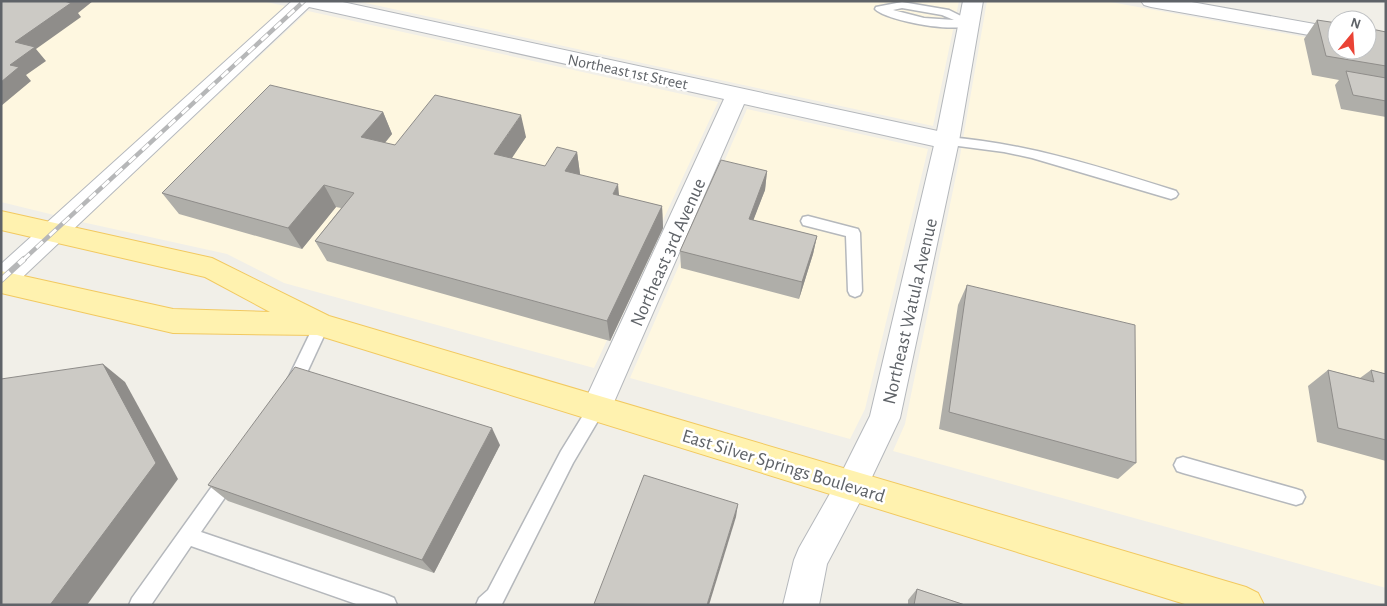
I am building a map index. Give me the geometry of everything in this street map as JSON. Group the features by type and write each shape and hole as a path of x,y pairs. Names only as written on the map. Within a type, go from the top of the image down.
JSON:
{"main road":[{"name":"East Silver Springs Boulevard","path":"1,220 212,268 321,325 1246,605"},
{"name":"East Silver Springs Boulevard","path":"1,281 173,321 321,325"}],"street":[{"path":"1,281 304,1"},
{"name":"Northeast 1st Street","path":"309,1 947,140"},
{"path":"1151,1 1327,32"},
{"name":"Northeast Watula Avenue","path":"801,605 811,560 852,486 884,418 947,140 971,12"},
{"name":"Northeast 3rd Avenue","path":"596,409 737,95"}],"lane":[{"path":"887,4 945,12 971,12"},
{"path":"947,140 972,142 1055,158 1171,194"},
{"path":"808,221 853,233 855,291"},
{"path":"281,403 297,379 321,325"},
{"path":"486,605 495,596 566,457 596,409"},
{"path":"1183,465 1296,497"},
{"path":"139,605 237,466"},
{"path":"187,536 387,605"}],"shaded area":[{"path":"1,1 262,1 285,6 54,215 1,202"},
{"path":"356,1 959,1 933,126"},
{"path":"987,1 1105,1 1327,41 1327,60 1377,60 1377,52 1386,52 1386,588 893,451 905,424 960,156"},
{"path":"308,11 718,102 594,368 284,283 227,254 82,222"},
{"path":"747,109 928,149 865,409 850,439 630,378"}],"building":[{"path":"1,1 64,1 71,3 15,42 35,47 10,65 19,67 1,82"},
{"path":"1317,20 1327,22 1326,56"},
{"path":"1377,30 1386,32 1386,66 1350,60 1377,60"},
{"path":"1346,71 1386,78 1386,101 1353,95"},
{"path":"270,85 383,112 361,137 395,145 435,95 521,115 494,154 545,166 557,147 577,152 565,171 618,184 613,194 662,206 607,321 315,241 354,193 324,185 288,228 162,193"},
{"path":"721,160 767,171 749,219 817,236 802,282 680,251"},
{"path":"967,285 1135,325 1136,463 949,412"},
{"path":"103,364 156,463 50,605 1,605 1,379"},
{"path":"295,367 492,428 422,560 208,485"},
{"path":"1328,370 1374,382 1371,370 1386,374 1386,440 1338,428"},
{"path":"644,475 738,504 707,605 594,604"},
{"path":"917,589 965,605 914,605"}],"railway":[{"path":"23,260 304,1"},
{"path":"1,280 24,259"}]}
